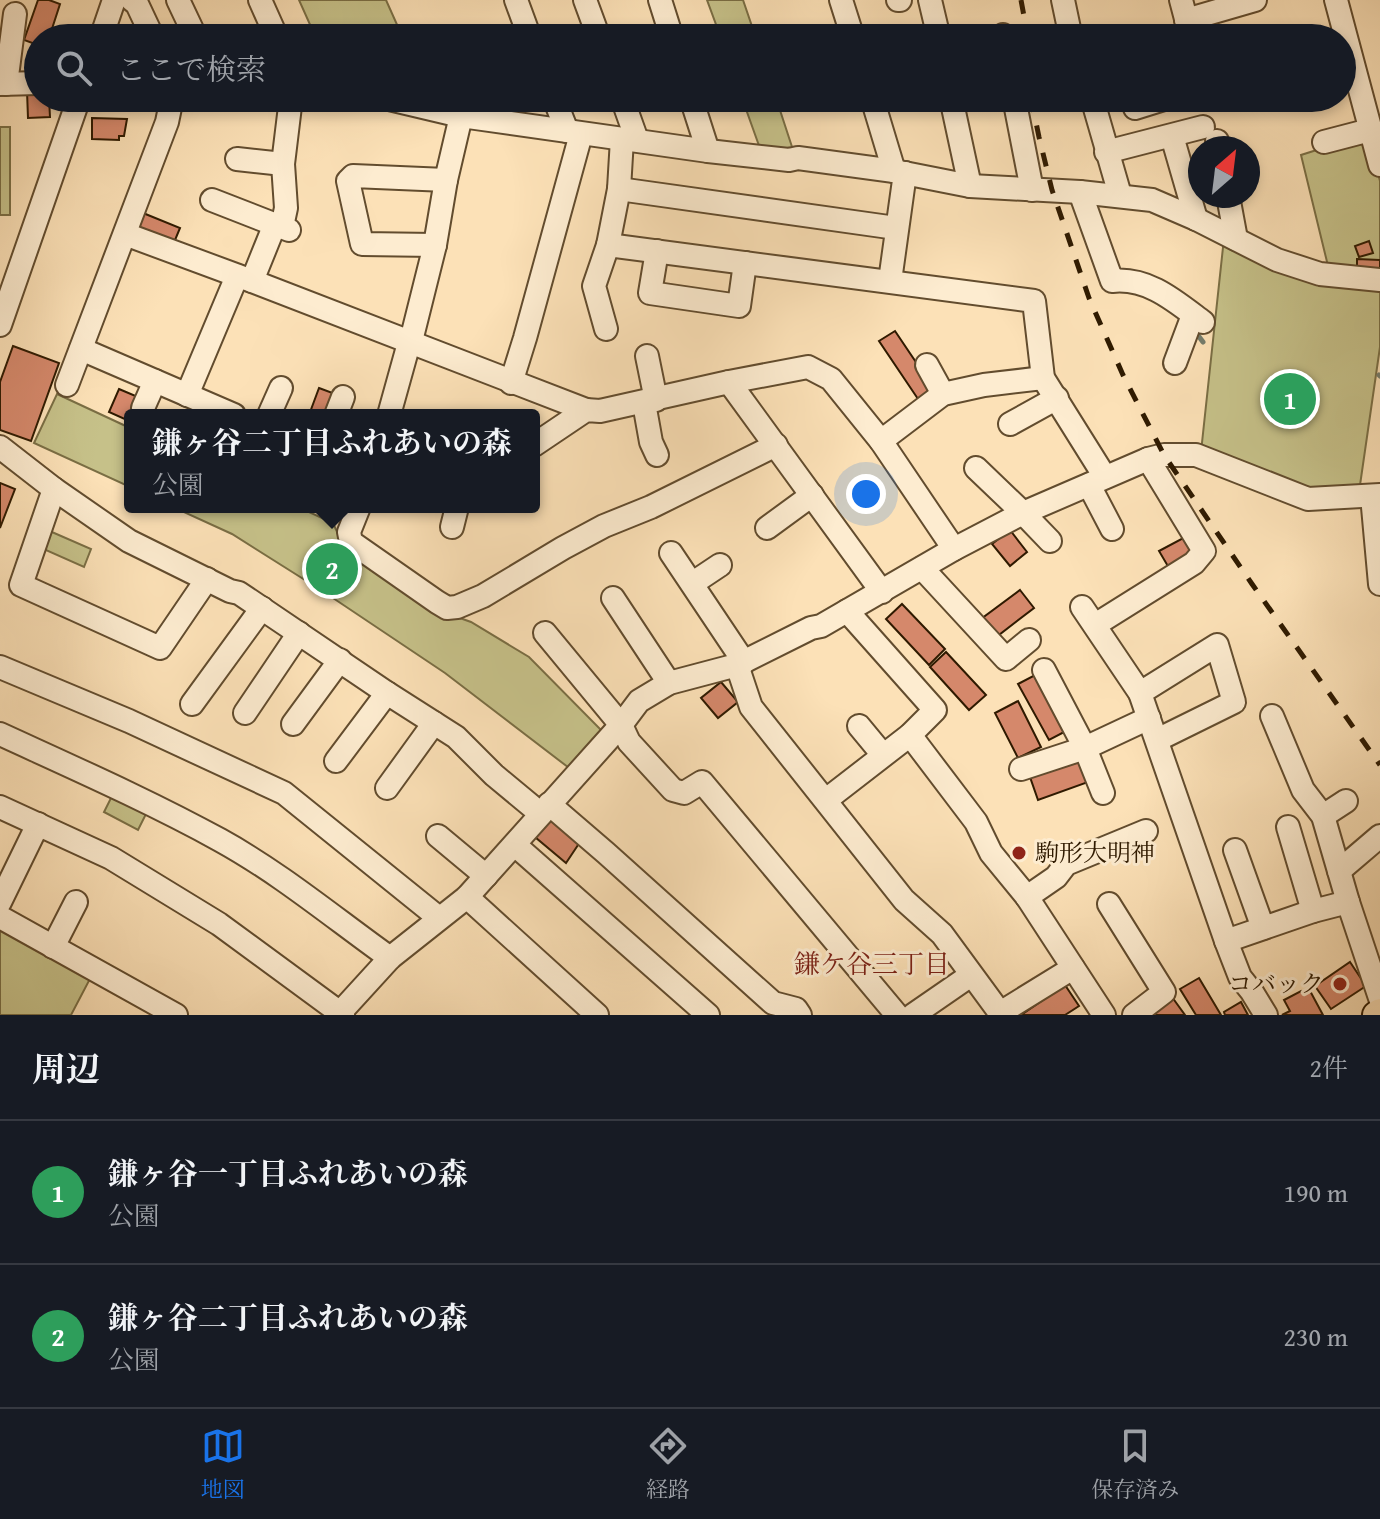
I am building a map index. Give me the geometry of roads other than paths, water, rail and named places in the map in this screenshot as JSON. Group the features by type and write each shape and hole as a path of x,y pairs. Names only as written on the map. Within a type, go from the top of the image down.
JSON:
{"street":[{"path":"106,24 114,0"},
{"path":"132,0 146,24"},
{"path":"178,0 189,24"},
{"path":"260,0 271,24"},
{"path":"516,0 525,24"},
{"path":"585,0 594,24"},
{"path":"660,0 668,24"},
{"path":"841,0 849,24"},
{"path":"930,0 936,24"},
{"path":"1063,0 1068,24"},
{"path":"1189,24 1255,0"},
{"path":"1336,0 1341,24"},
{"path":"15,14 3,84 24,83"},
{"path":"1356,84 1380,165"},
{"path":"0,325 74,112"},
{"path":"67,385 169,112"},
{"path":"187,395 244,278 283,228 286,208 283,164 289,112"},
{"path":"444,112 708,151 789,160 798,158 899,172 970,186 1120,195 1152,200 1277,260 1320,274 1380,280"},
{"path":"511,383 525,338 574,132 562,112"},
{"path":"606,329 594,286 608,245 630,140 625,112"},
{"path":"695,112 708,151"},
{"path":"877,112 899,172 890,281"},
{"path":"954,112 970,186"},
{"path":"1017,112 1032,190"},
{"path":"1096,112 1120,195"},
{"path":"391,409 435,245 461,116"},
{"path":"1324,142 1370,130"},
{"path":"1106,152 1172,136 1188,137"},
{"path":"1172,136 1196,219"},
{"path":"237,159 283,164"},
{"path":"435,245 362,244 348,181 353,176 446,180"},
{"path":"619,189 896,228"},
{"path":"1080,192 1112,281 1126,280 1155,289 1198,319 1175,363"},
{"path":"212,200 283,228"},
{"path":"1230,208 1236,239"},
{"path":"125,234 586,410 600,411 808,367 831,379 881,441 954,549"},
{"path":"608,245 1034,301 1043,378 1057,398 1097,481 1112,529"},
{"path":"657,251 650,293 739,306 745,263"},
{"path":"81,349 220,409"},
{"path":"647,356 651,442 657,455"},
{"path":"927,365 943,394"},
{"path":"881,441 943,394 984,385 1043,378"},
{"path":"143,408 155,381"},
{"path":"729,382 882,592"},
{"path":"272,409 281,388"},
{"path":"1010,424 1057,398"},
{"path":"540,441 586,410"},
{"path":"357,513 349,532 351,542 453,611 604,526 651,507 776,445"},
{"path":"0,447 129,541 239,593 456,737 494,775 545,809 773,1003 796,1009 800,1015"},
{"path":"0,807 111,858 219,924 340,1014 390,958 467,897 639,701 669,683 741,664 811,628 821,626 1023,513 1148,459 1164,455 1196,455 1308,499 1376,495 1380,584"},
{"path":"1148,459 1204,551 1194,563 1089,616 1140,693 1240,977 1266,1015"},
{"path":"976,468 1050,541"},
{"path":"54,489 21,585 160,648 207,579"},
{"path":"767,528 812,495"},
{"path":"671,553 693,583 741,664 751,707 904,900 942,934 1001,1014 1073,968"},
{"path":"693,583 720,565"},
{"path":"922,568 1006,659 1029,640"},
{"path":"613,598 669,683"},
{"path":"192,704 262,608"},
{"path":"826,800 910,735 935,710 847,611"},
{"path":"245,713 299,633"},
{"path":"545,633 621,725 629,742 673,790 684,793 702,782 897,1015"},
{"path":"1140,693 1217,645 1234,702 1157,740"},
{"path":"293,724 340,660"},
{"path":"0,667 129,721 284,793 439,918"},
{"path":"1044,670 1085,748 1103,793"},
{"path":"336,761 387,693"},
{"path":"1272,716 1339,871 1379,1011"},
{"path":"1021,769 1085,748 1149,718"},
{"path":"387,788 434,723"},
{"path":"859,726 883,755"},
{"path":"0,734 108,783 221,841 272,873 390,958"},
{"path":"910,735 976,822 991,853 1027,897 1104,1015"},
{"path":"1310,807 1346,801"},
{"path":"0,902 38,824"},
{"path":"1288,827 1313,911"},
{"path":"1027,897 1056,877 1066,864 1146,831"},
{"path":"438,836 486,876"},
{"path":"1339,871 1380,836"},
{"path":"515,845 708,1015"},
{"path":"1235,850 1263,928"},
{"path":"467,897 597,1015"},
{"path":"53,947 76,902"},
{"path":"1226,941 1348,902"},
{"path":"1109,904 1164,992 1134,1015"},
{"path":"0,917 176,1015"},
{"path":"913,1015 971,975"}],"waterway":[{"path":"1194,330 1203,342"}],"railway":[{"path":"1021,0 1025,24"},
{"path":"1034,112 1052,190 1089,298 1123,375 1164,455 1380,765"}],"place":[{"name":"鎌ヶ谷一丁目ふれあいの森","path":"1290,399"},
{"name":"鎌ヶ谷二丁目ふれあいの森","path":"332,569"},
{"name":"駒形大明神","path":"1019,853"},
{"name":"コバック","path":"1340,984"}],"district":[{"name":"鎌ケ谷三丁目","path":"872,964"}]}
